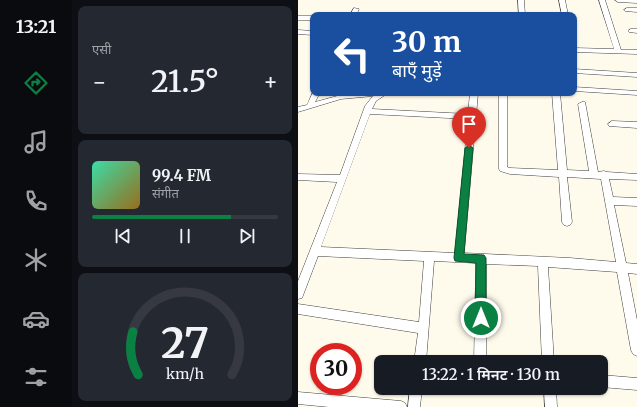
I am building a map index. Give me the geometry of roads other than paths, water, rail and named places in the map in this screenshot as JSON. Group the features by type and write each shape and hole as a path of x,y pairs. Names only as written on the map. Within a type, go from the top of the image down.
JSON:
{"street":[{"path":"521,0 522,12"},
{"path":"562,0 564,12"},
{"path":"602,0 618,51"},
{"path":"618,0 637,1"},
{"path":"627,10 637,10"},
{"path":"298,18 310,18"},
{"path":"298,32 310,33"},
{"path":"577,50 637,52"},
{"path":"577,71 637,74"},
{"path":"577,90 637,93"},
{"path":"310,106 315,96"},
{"path":"298,110 341,97 352,96"},
{"path":"298,294 343,179 367,111 373,99 378,96"},
{"path":"459,258 474,96"},
{"path":"503,96 503,169 510,171 562,172 637,177"},
{"path":"556,96 567,222"},
{"path":"582,104 599,174 609,201 637,350"},
{"path":"367,111 472,117"},
{"path":"612,124 637,125"},
{"path":"298,177 343,179"},
{"path":"609,201 637,202"},
{"path":"314,251 481,258 543,263 570,263 637,269"},
{"path":"421,355 430,257"},
{"path":"480,355 481,258"},
{"path":"543,263 548,355"},
{"path":"298,309 424,328"},
{"path":"608,382 637,384"},
{"path":"414,407 415,395"},
{"path":"550,395 551,407"},
{"path":"298,398 401,407"}]}
